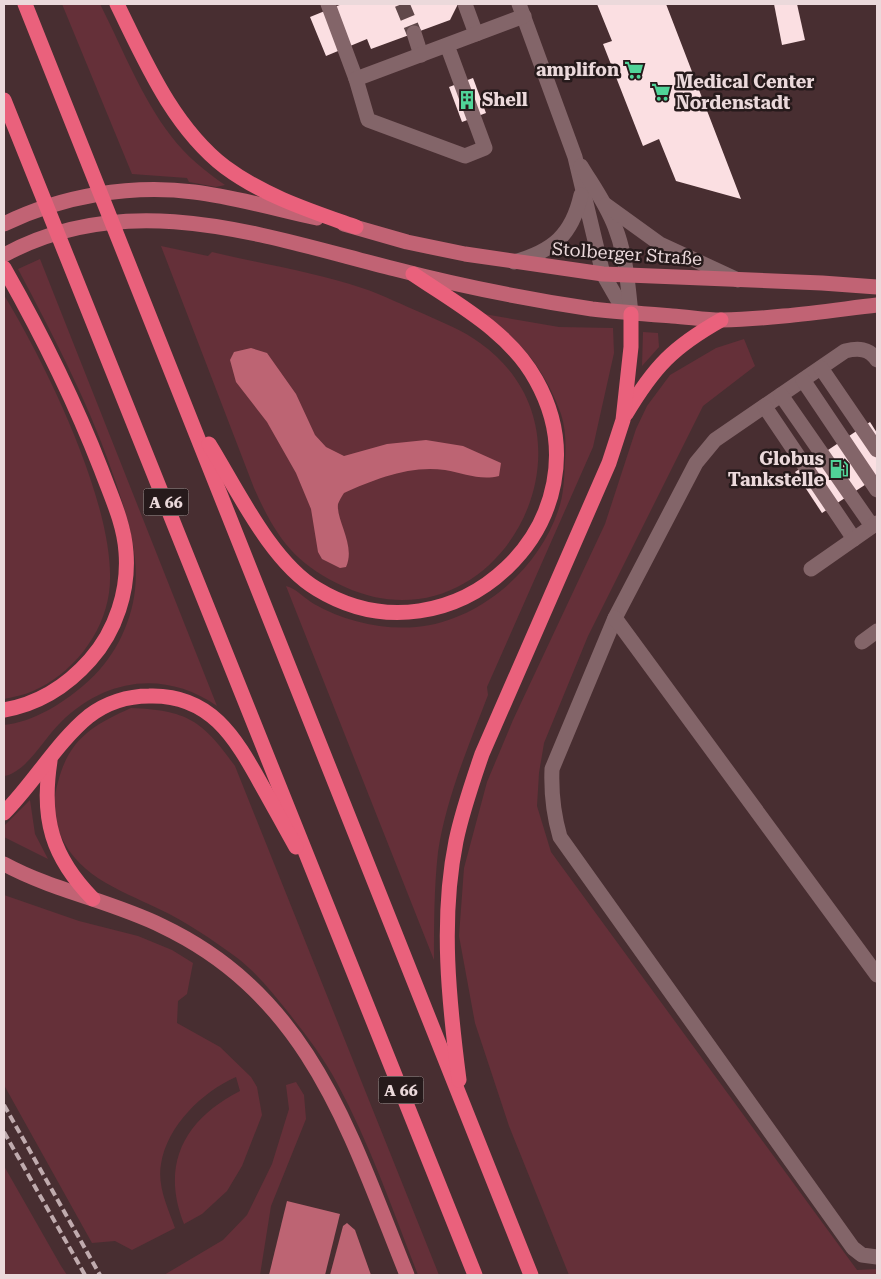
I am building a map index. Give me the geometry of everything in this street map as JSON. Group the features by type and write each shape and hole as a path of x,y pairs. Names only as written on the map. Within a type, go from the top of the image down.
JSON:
{"highway":[{"path":"25,4 531,1275"},
{"path":"117,4 158,84 177,115 198,142 225,167 256,187 284,201 356,227"},
{"name":"A 66","path":"4,100 475,1275"},
{"path":"4,268 57,364 83,421 123,530 126,573 123,595 114,622 96,654 81,670 46,696 4,710"},
{"path":"188,411 278,555 316,589 339,600 363,608 389,612 414,612 440,607 464,598 487,586 506,570 524,550 541,521 554,480 556,454 553,429 547,404 537,380 505,340 414,274"},
{"path":"462,1101 448,972 449,894 458,835 482,754 609,463 623,420 631,347 631,314"},
{"path":"623,420 647,380 664,360 700,332 721,320"},
{"path":"4,813 77,727 105,706 122,700 148,696 174,698 191,703 221,722 233,735 328,905"},
{"path":"50,760 46,785 46,811 51,836 61,860 75,881 93,900"}],"main road":[{"name":"Stolberger Straße","path":"4,224 36,210 98,194 137,190 193,192 356,227 407,242 513,262 627,276 822,283 877,287"},
{"path":"4,255 34,241 89,225 146,219 203,223 414,274 547,302 631,314 721,320 877,305"},
{"path":"4,864 37,880 140,915 192,942 246,982 282,1018 312,1060 338,1108 406,1275"}],"street":[{"path":"328,4 356,80 368,120 465,156 485,148 434,50 414,33"},
{"path":"465,4 476,34"},
{"path":"356,80 476,34 522,10 575,157 603,274 619,302 631,314"},
{"path":"575,157 605,204 622,249 631,314"},
{"path":"513,262 533,257 550,247 565,234 577,214 582,191"},
{"name":"Stolberger Straße","path":"605,204 660,244 739,280"},
{"path":"877,360 865,350 858,348 845,351 715,440 696,463 615,618 552,769 551,793 553,814 560,837 853,1248 862,1255 877,1257"},
{"path":"821,368 877,450"},
{"path":"802,380 874,485"},
{"path":"781,395 851,494 875,524 811,569"},
{"path":"765,406 854,539"},
{"path":"615,618 877,975"},
{"path":"862,642 877,631"}],"shaded area":[{"path":"62,4 100,4 141,88 160,121 189,156 225,185 216,187 189,182 187,178 132,174"},
{"path":"161,246 208,256 212,252 344,282 378,294 460,330 480,343 519,384 537,431 536,480 519,526 489,565 448,591 399,600 345,587 312,569 300,558 279,535 254,488"},
{"path":"40,259 217,706 177,687 157,684 136,684 116,688 78,707 61,722 27,762 12,773 4,776 4,725 26,720 47,711 84,685 103,666 118,642 129,617 133,603 136,577 132,537 107,458 85,402 18,269"},
{"path":"4,295 21,324 58,398 91,482 103,523 109,560 109,593 106,609 93,638 73,664 47,684 30,692 4,699"},
{"path":"484,314 559,327 613,328 614,353 593,447 487,687 488,695 452,792 438,852 435,892 434,960 286,586 314,604 350,620 376,626 416,627 439,623 462,615 483,603 503,589 521,572 536,553 549,533 561,499 566,450 563,420 555,398 540,370 510,335"},
{"path":"643,332 658,333 659,347 642,366"},
{"path":"744,339 755,366 703,406 588,636 544,743 539,773 537,806 551,852 857,1270 877,1269 877,1275 569,1275 509,1126 475,1023 459,936 464,868 487,782 513,720 605,524 636,429 647,406 670,375 716,348"},
{"path":"251,348 267,353 296,394 315,435 326,447 344,456 387,444 426,440 463,446 501,463 499,476 485,478 432,469 406,471 380,478 344,493 338,504 338,511 349,550 346,567 340,568 322,559 318,552 311,509 296,473 267,422 236,382 230,360 234,352"},
{"path":"131,708 166,712 180,715 192,721 213,738 235,766 439,1275 418,1275 371,1154 349,1106 314,1047 270,990 243,963 199,931 113,887 85,869 64,843 57,826 54,804 63,767 76,744 84,735 105,721"},
{"path":"30,800 35,834 48,859 4,837 4,826"},
{"path":"4,895 79,921 138,936 172,950 193,963 187,994 178,1001 177,1023 220,1047 251,1077 257,1087 262,1115 242,1166 227,1191 202,1214 184,1224 177,1202 175,1182 177,1163 182,1146 192,1130 205,1115 221,1102 240,1091 236,1077 223,1083 199,1101 178,1124 170,1136 160,1172 164,1197 175,1228 132,1250 115,1241 92,1243 4,1085"},
{"path":"296,1082 304,1095 306,1119 271,1206 260,1275 164,1275 223,1240 247,1215 272,1164 289,1109 286,1085"},
{"path":"4,1166 61,1266 67,1275 4,1275"},
{"path":"287,1201 340,1214 325,1275 269,1275"},
{"path":"347,1223 355,1230 371,1275 330,1275 343,1226"}],"building":[{"path":"342,4 458,4 450,20 371,49 367,39 326,56 310,17"},
{"name":"Medical Center Nordenstadt","path":"597,4 666,4 741,199 676,181 659,139 643,146 603,44 612,41"},
{"path":"774,4 797,4 805,40 782,45"},
{"name":"Shell","path":"473,78 486,113 462,122 449,87"},
{"name":"Globus Tankstelle","path":"870,422 877,433 877,477 822,513 795,472"}],"tunnel":[{"path":"402,4 414,33"}],"railway":[{"path":"4,1105 100,1275"},
{"path":"4,1132 85,1275"}],"place":[{"name":"amplifon","path":"634,70"},
{"name":"Medical Center Nordenstadt","path":"661,92"},
{"name":"Shell","path":"467,100"},
{"name":"Globus Tankstelle","path":"839,469"}]}
